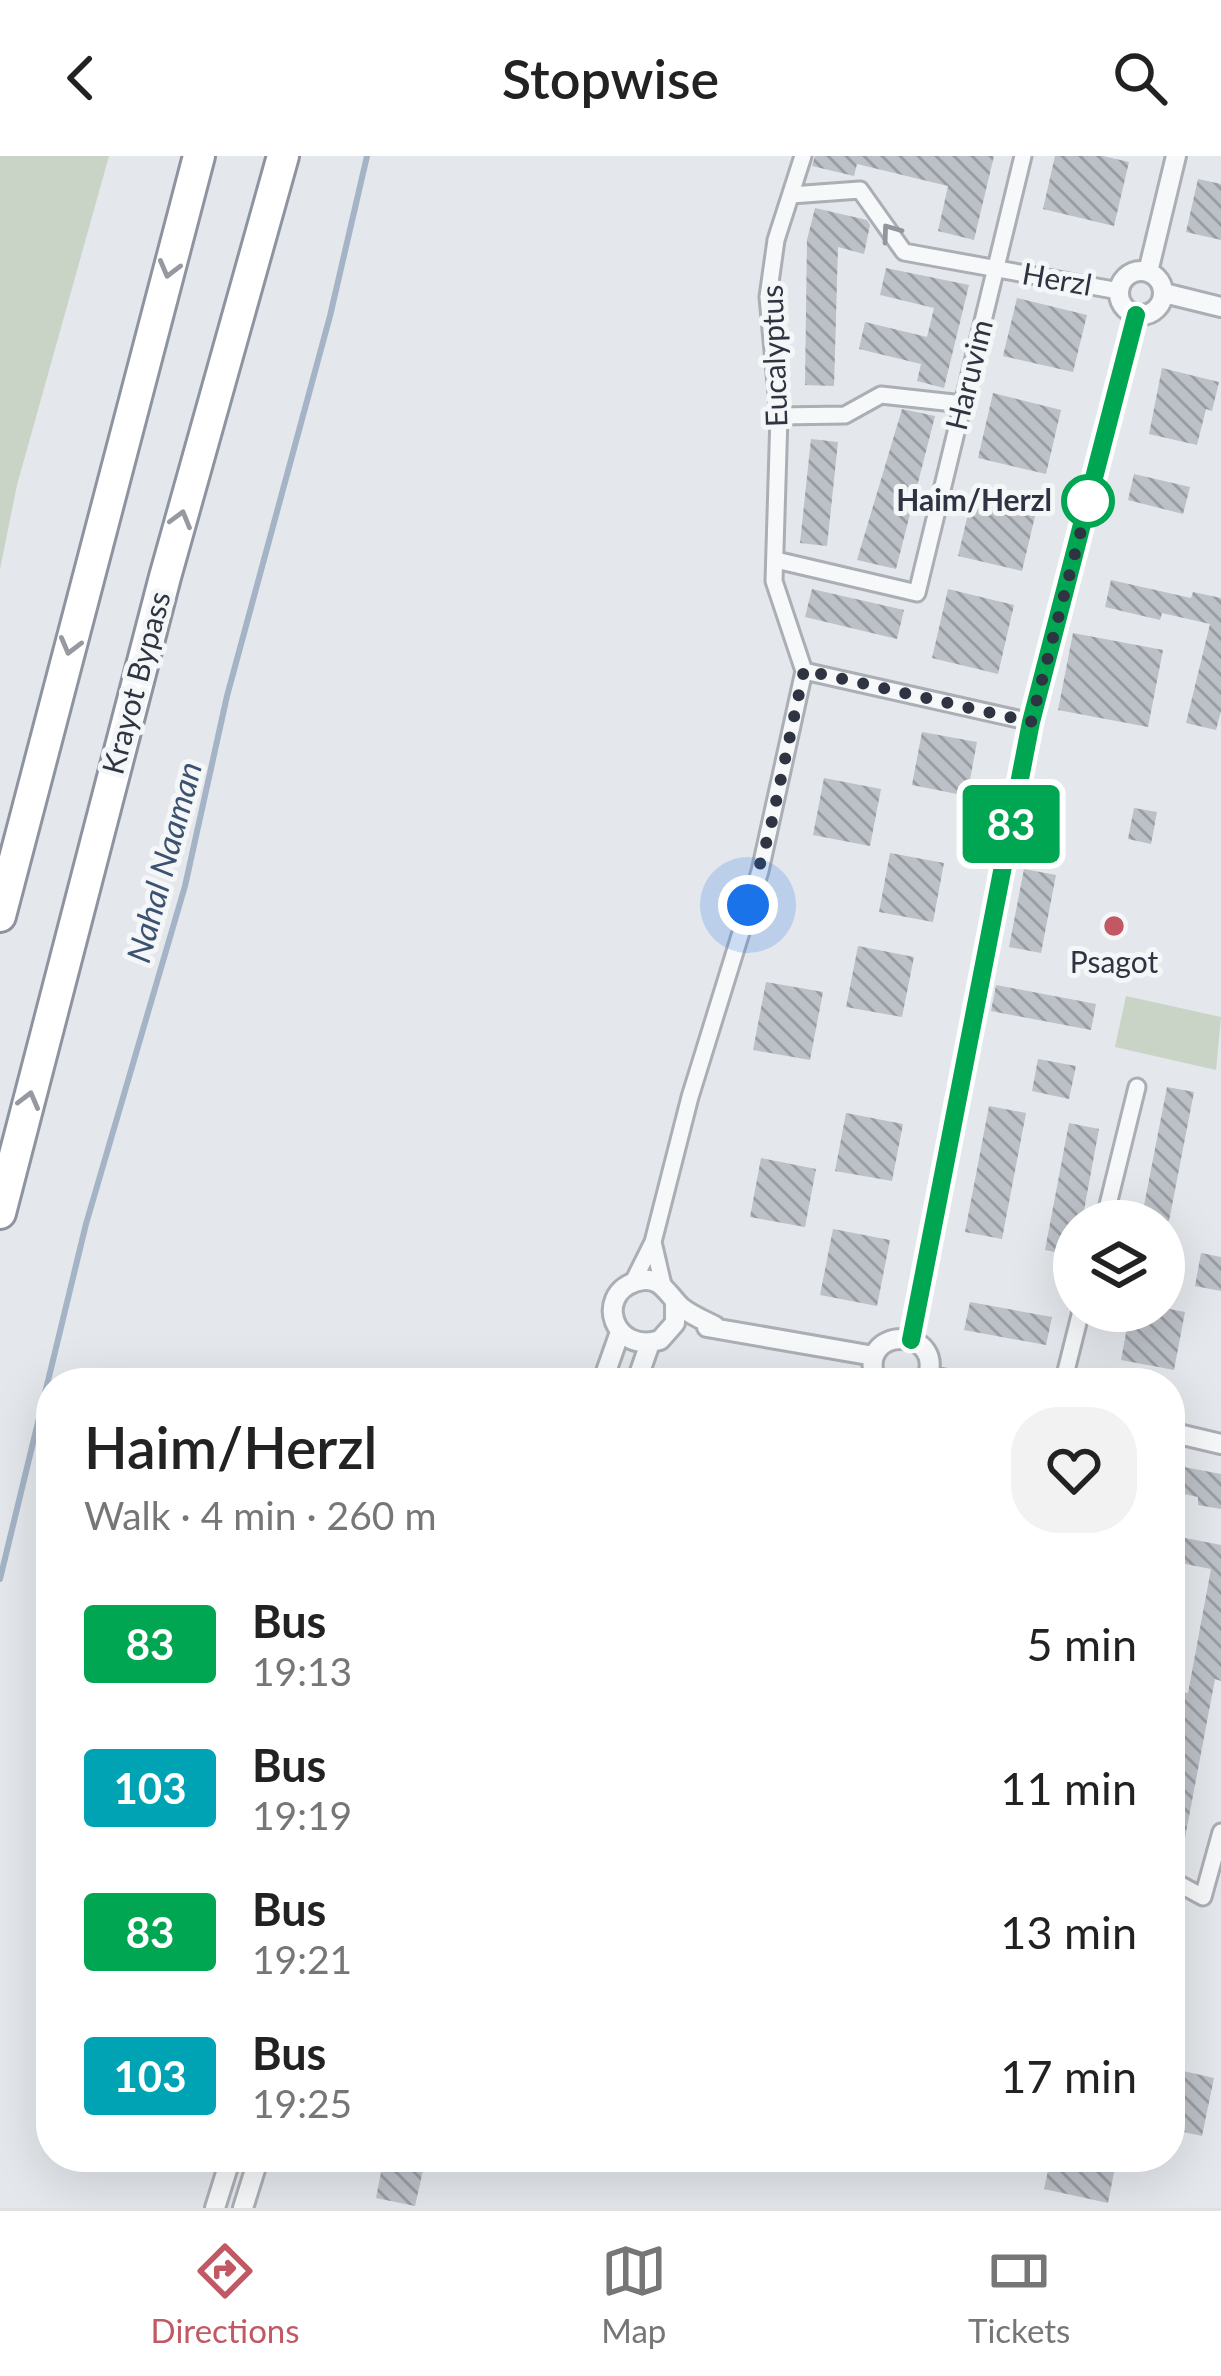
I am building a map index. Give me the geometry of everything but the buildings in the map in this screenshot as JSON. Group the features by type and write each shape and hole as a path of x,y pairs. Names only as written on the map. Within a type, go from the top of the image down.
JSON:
{"highway":[{"path":"0,916 199,156"},
{"name":"Krayot Bypass","path":"0,1213 165,577 284,156"}],"street":[{"name":"Eucalyptus","path":"803,156 776,240 768,297 779,416 778,602 800,649 804,670"},
{"name":"Haruvim","path":"776,560 917,593 1023,156"},
{"path":"1148,272 1177,156"},
{"name":"Herzl","path":"791,195 860,190 904,252 1119,291"},
{"path":"1148,272 1159,279 1164,293 1158,308 1136,315 1123,306 1119,291 1126,277 1148,272"},
{"path":"1164,293 1221,307"},
{"path":"911,1340 1031,722 1136,315"},
{"path":"779,416 845,415 881,395 963,404"},
{"path":"607,1368 620,1332 613,1312 615,1299 633,1282 653,1242 690,1097 760,872 804,670 1031,722"},
{"path":"1109,1200 1137,1087"},
{"path":"653,1242 663,1285 675,1302 715,1326"},
{"path":"633,1282 663,1285"},
{"path":"669,1333 675,1323 675,1302"},
{"path":"620,1332 638,1343 650,1343 669,1333 715,1326 874,1356"},
{"path":"1068,1368 1077,1332"},
{"path":"873,1368 874,1356 889,1340 911,1340 927,1354 927,1368"},
{"path":"641,1368 650,1343"},
{"path":"1185,1436 1221,1444"},
{"path":"1185,1887 1203,1897 1221,1832"},
{"path":"215,2208 226,2172"},
{"path":"243,2208 254,2172"}],"green space":[{"path":"0,156 109,156 17,485 0,569"},
{"path":"1126,996 1221,1017 1216,1070 1115,1047"}],"waterway":[{"name":"Nahal Naaman","path":"51,1368 86,1224 185,886 227,696 330,316 367,156"},
{"name":"Nahal Naaman","path":"0,1579 36,1430"}],"bus line":[{"name":"83","path":"911,1340 1031,722 1136,315"}],"place":[{"name":"Haim/Herzl","path":"1088,501"},
{"name":"Psagot","path":"1114,926"}],"route":[{"path":"748,905 760,872 804,670 1031,722 1090,496 1088,501"}]}
